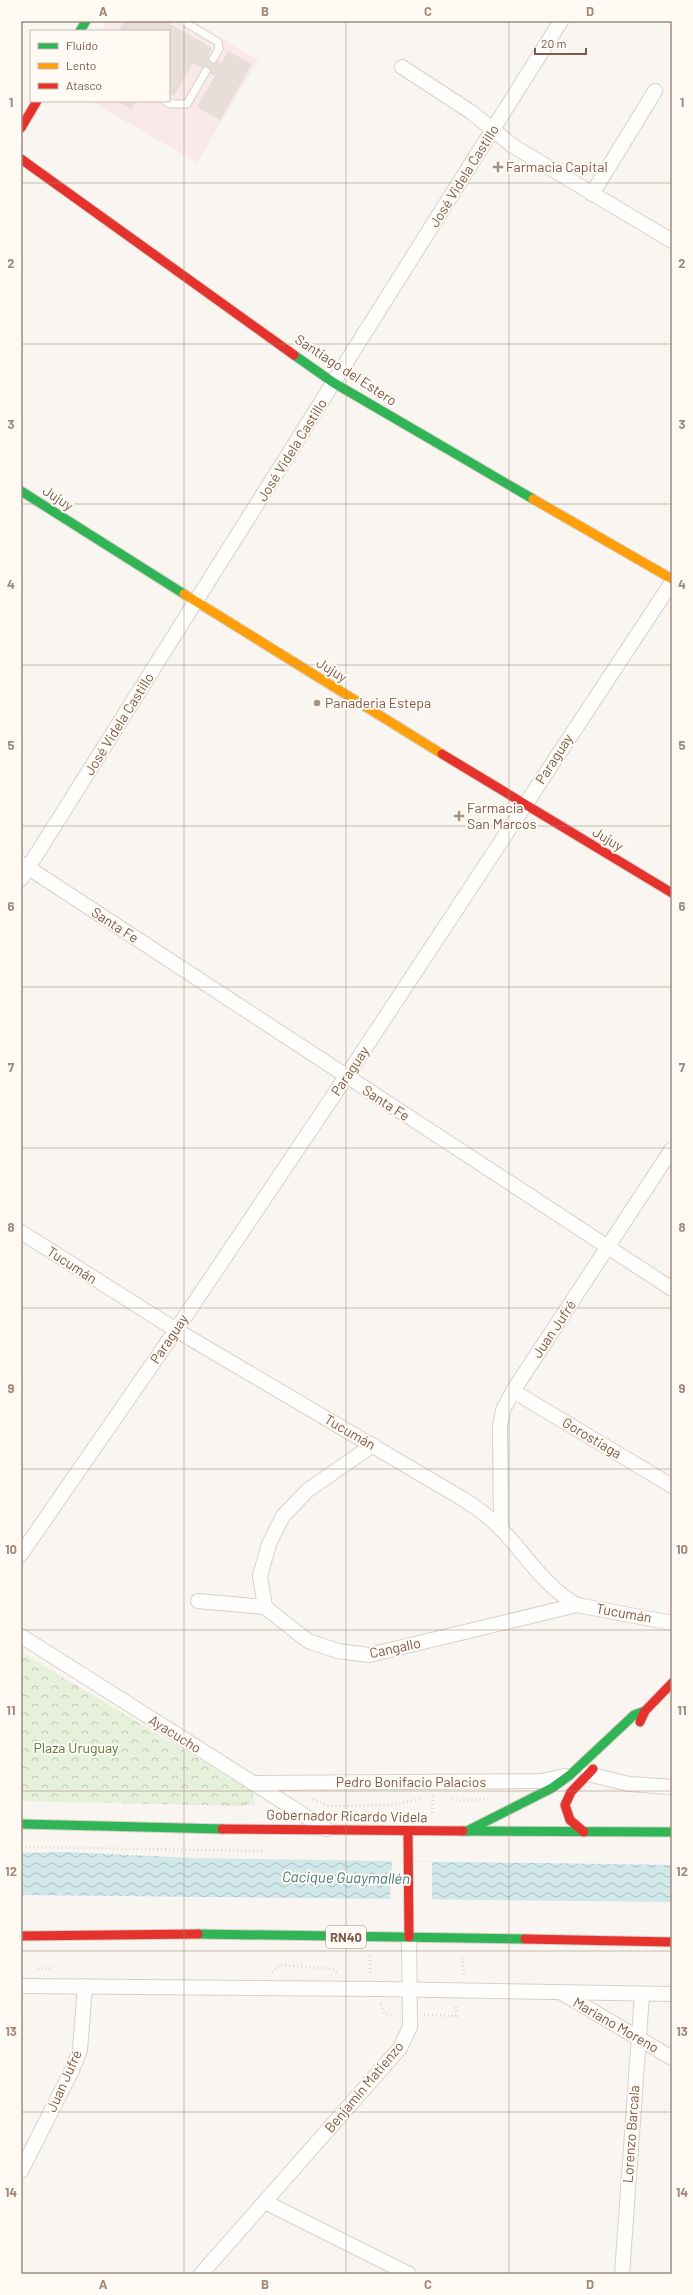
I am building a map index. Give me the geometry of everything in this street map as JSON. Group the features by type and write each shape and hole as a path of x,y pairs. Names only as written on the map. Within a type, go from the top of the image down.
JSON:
{"main road":[{"path":"81,30 86,21"},
{"path":"21,128 37,102"},
{"name":"Santiago del Estero","path":"21,159 334,383 672,580"},
{"name":"Jujuy","path":"21,491 196,602 525,805 672,893"},
{"path":"620,1742 641,1720 645,1712 672,1684"},
{"path":"467,1831 552,1788 570,1775 634,1715 645,1712"},
{"path":"584,1832 570,1820 565,1805 571,1792 599,1764"},
{"name":"Gobernador Ricardo Videla","path":"21,1824 408,1832 672,1832"},
{"name":"Benjamín Matienzo","path":"408,1832 408,1938"},
{"name":"RN40","path":"21,1936 164,1933 672,1942"}],"street":[{"name":"José Videla Castillo","path":"23,870 196,602 561,21"},
{"path":"402,67 471,112 513,146 672,241"},
{"path":"592,194 655,91"},
{"name":"Paraguay","path":"21,1554 176,1330 346,1077 672,580"},
{"name":"Santa Fe","path":"23,870 346,1077 672,1289"},
{"name":"Juan Jufré","path":"501,1528 500,1426 503,1410 513,1391 672,1148"},
{"name":"Tucumán","path":"21,1232 176,1330 463,1499 501,1528 554,1589 577,1605 672,1623"},
{"name":"Gorostiaga","path":"513,1391 672,1486"},
{"path":"198,1601 265,1607 260,1576 269,1544 283,1516 308,1490 372,1445"},
{"name":"Cangallo","path":"265,1607 308,1641 338,1651 369,1655 577,1605"},
{"name":"Ayacucho","path":"21,1636 330,1831"},
{"path":"588,1774 629,1784 672,1786"},
{"name":"Pedro Bonifacio Palacios","path":"253,1783 542,1781 570,1775"},
{"name":"Benjamín Matienzo","path":"201,2274 400,2048 410,2027 411,1989 408,1938"},
{"path":"21,1986 411,1989 672,1994"},
{"name":"Juan Jufré","path":"21,2171 72,2070 80,2050 86,1986"},
{"name":"Mariano Moreno","path":"560,1992 672,2058"},
{"name":"Lorenzo Barcala","path":"622,2274 642,1994"},
{"path":"265,2202 410,2274"}],"lane":[{"path":"186,23 218,42 219,49 213,59"},
{"path":"167,102 171,104 188,104 206,71"}],"path":[{"path":"460,1938 465,1979"}],"shaded area":[{"path":"107,21 192,21 258,60 197,163 93,102 170,102 170,30 102,30"}],"green space":[{"name":"Plaza Uruguay","path":"21,1652 237,1782 253,1793 253,1803 241,1806 21,1801"}],"water":[{"name":"Cacique Guaymallén","path":"65,1852 193,1858 672,1865 672,1902 21,1895 21,1853"}],"pier":[{"path":"392,1861 432,1862 432,1900 390,1899"}],"building":[{"path":"124,21 171,21 170,24 212,48 208,56 221,63 228,51 252,64 220,120 197,107 215,76 193,63 174,96 170,94 170,30 119,30"},
{"path":"119,102 135,102 131,109"}],"traffic: fast":[{"path":"81,30 86,21"},
{"path":"294,355 334,383 533,499"},
{"path":"21,491 184,594"},
{"path":"467,1831 552,1788 570,1775 634,1715 645,1711"},
{"path":"21,1824 222,1829"},
{"path":"463,1831 672,1832"},
{"path":"198,1934 525,1939"}],"traffic: slow":[{"path":"533,499 672,579"},
{"path":"184,594 442,754"}],"traffic: jam":[{"path":"21,128 36,102"},
{"path":"21,159 294,355"},
{"path":"442,754 672,893"},
{"path":"640,1722 645,1711 672,1683"},
{"path":"584,1832 570,1820 565,1805 571,1792 593,1769"},
{"path":"222,1829 463,1831"},
{"path":"408,1832 409,1937"},
{"path":"21,1936 198,1934"},
{"path":"525,1939 672,1942"}],"place":[{"name":"Farmacia Capital","path":"498,167"},
{"name":"Panaderia Estepa","path":"317,703"},
{"name":"Farmacia San Marcos","path":"459,816"}]}
